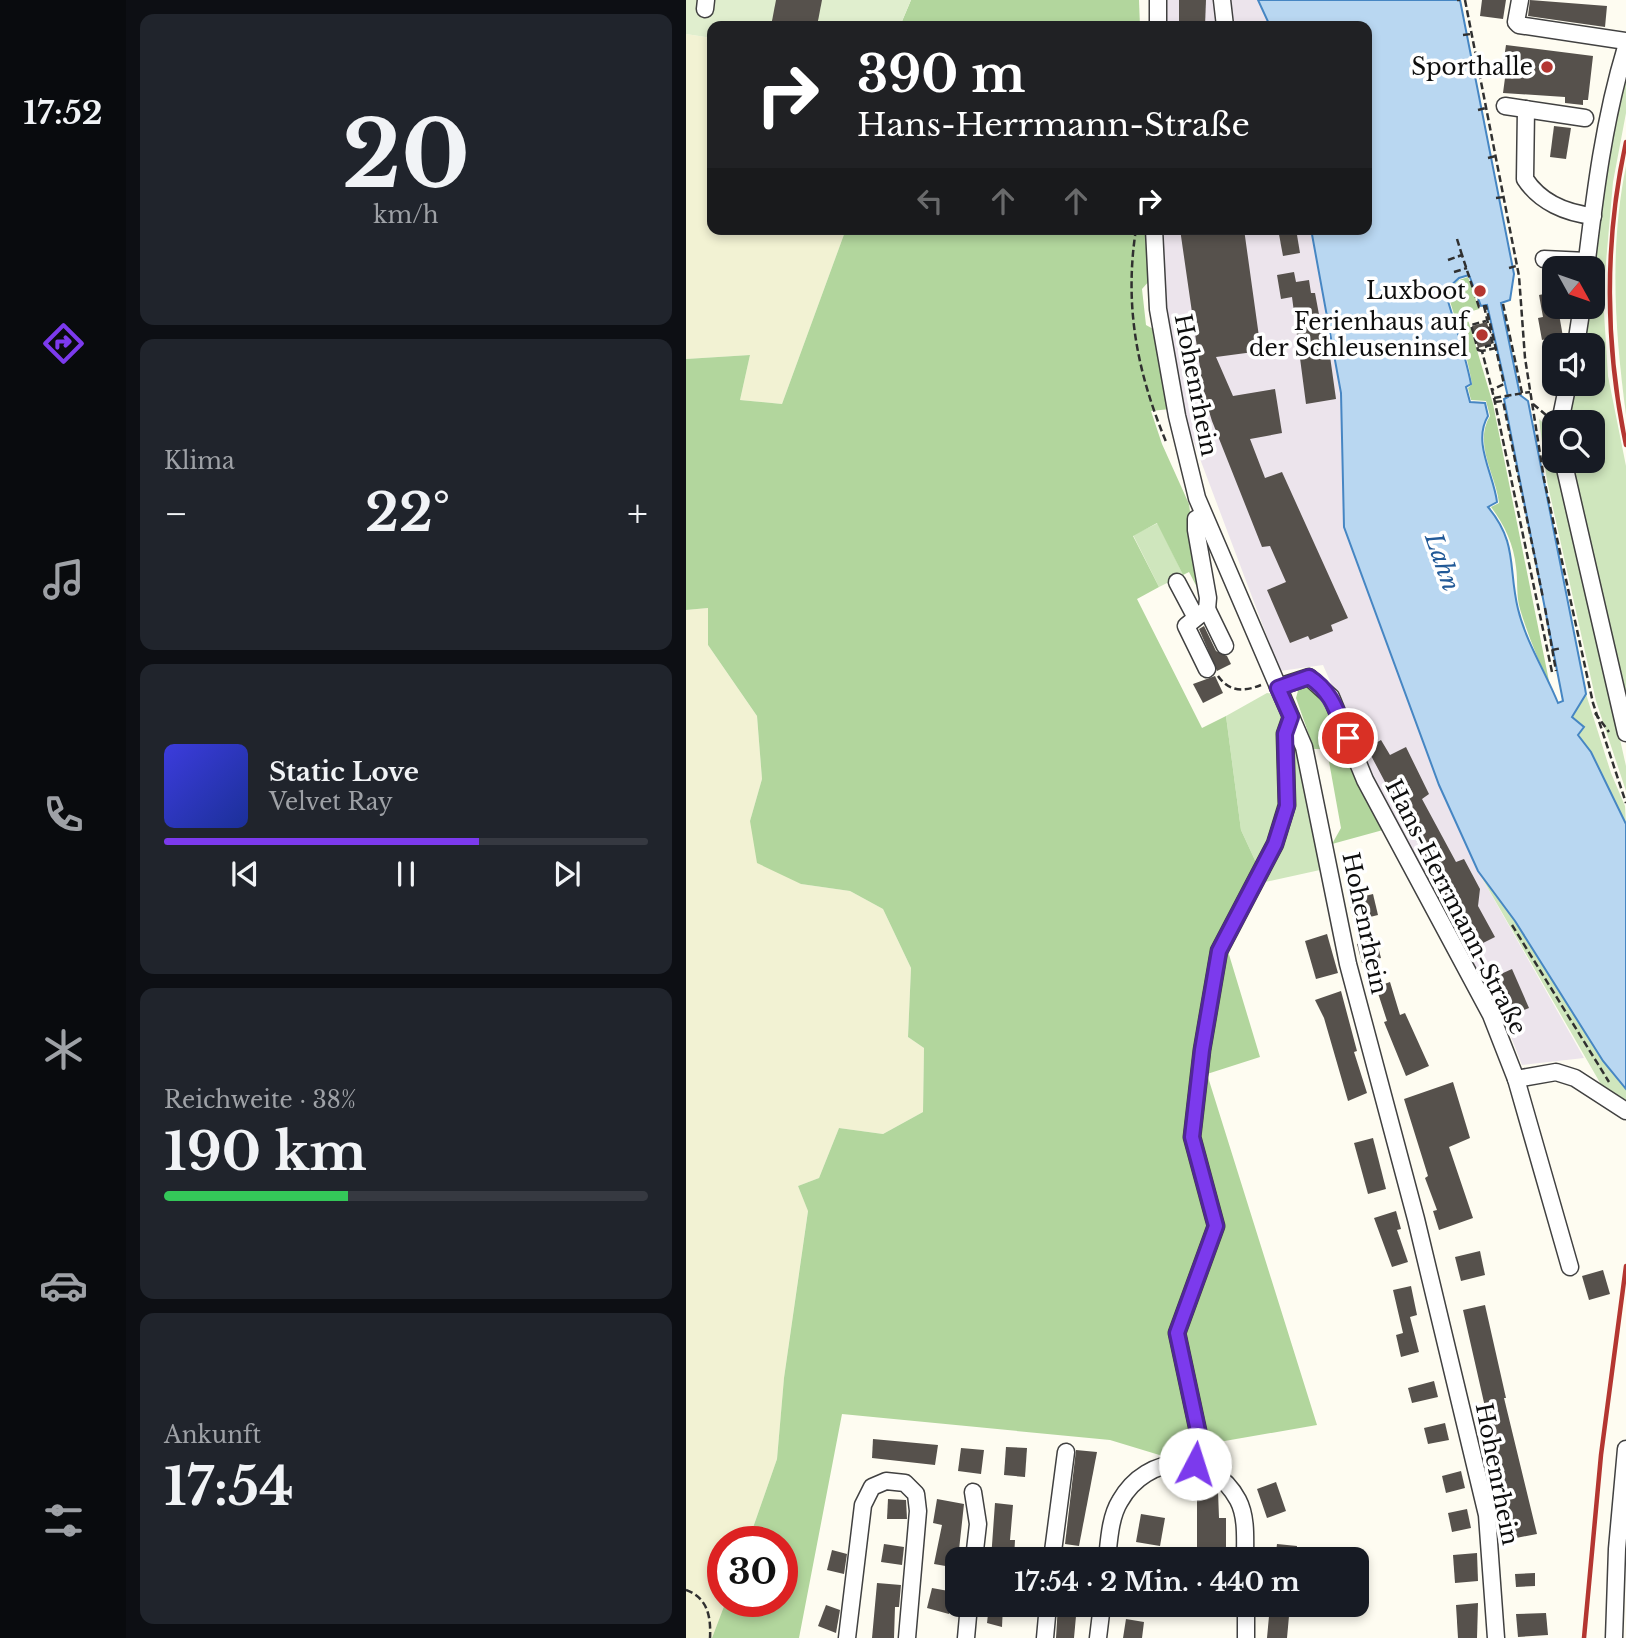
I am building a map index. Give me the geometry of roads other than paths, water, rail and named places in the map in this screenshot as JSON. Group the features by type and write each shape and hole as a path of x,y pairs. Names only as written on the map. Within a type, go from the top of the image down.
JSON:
{"street":[{"path":"1158,0 1158,21"},
{"path":"1222,0 1224,21"},
{"path":"1520,0 1516,22 1519,25 1626,41"},
{"path":"1588,256 1613,91 1626,47"},
{"path":"1505,106 1585,118"},
{"path":"1526,109 1525,179 1530,187 1561,209 1593,216"},
{"name":"Hohenrhein","path":"1154,235 1158,309 1177,416 1203,515 1271,683 1291,717 1304,747 1348,964 1416,1219 1487,1515 1496,1638"},
{"path":"1566,473 1626,733"},
{"path":"1203,515 1196,519 1196,530 1208,598 1201,612 1186,626 1207,669"},
{"path":"1177,582 1225,646"},
{"name":"Hans-Herrmann-Straße","path":"1271,683 1309,677 1331,696 1365,780 1491,1015 1516,1079 1570,1267"},
{"path":"1195,1464 1198,1431 1177,1333 1216,1226 1192,1137 1202,1050 1219,951 1275,844 1287,806 1285,734 1291,717"},
{"path":"1516,1079 1556,1072 1575,1077 1624,1109"},
{"path":"1614,1638 1617,1549 1626,1449"},
{"path":"1054,1547 1066,1452"},
{"path":"1108,1547 1119,1502 1133,1484 1156,1469 1181,1461 1203,1466 1220,1478 1239,1501 1245,1527 1245,1547"},
{"path":"847,1638 863,1505 872,1487 886,1481 905,1483 916,1494 918,1511 907,1638"},
{"path":"973,1492 978,1524 975,1547"},
{"path":"966,1638 968,1617"},
{"path":"1045,1638 1047,1617"},
{"path":"1098,1638 1101,1617"},
{"path":"1246,1617 1246,1638"}],"water":[{"name":"Lahn","path":"1258,0 1460,0 1514,274 1510,300 1501,303 1520,395 1528,401 1586,694 1572,717 1584,727 1578,735 1591,752 1626,824 1626,1089 1603,1061 1515,921 1478,871 1439,785 1344,527 1341,393 1312,235 1372,235 1372,21 1268,21","holes":["1469,275 1481,306 1487,305 1508,397 1504,399 1563,701 1558,703 1531,645 1518,609 1504,532 1488,507 1497,502 1483,448 1482,437 1488,416 1485,403 1470,402 1466,387 1471,384 1469,372 1445,291 1459,278"]}],"railway":[{"path":"1626,142 1614,217 1610,294 1614,370 1626,445"},
{"path":"1584,1638 1601,1455 1626,1266"}],"place":[{"name":"Sporthalle","path":"1547,67"},
{"name":"Luxboot","path":"1480,291"},
{"name":"Ferienhaus auf der Schleuseninsel","path":"1482,335"}]}
